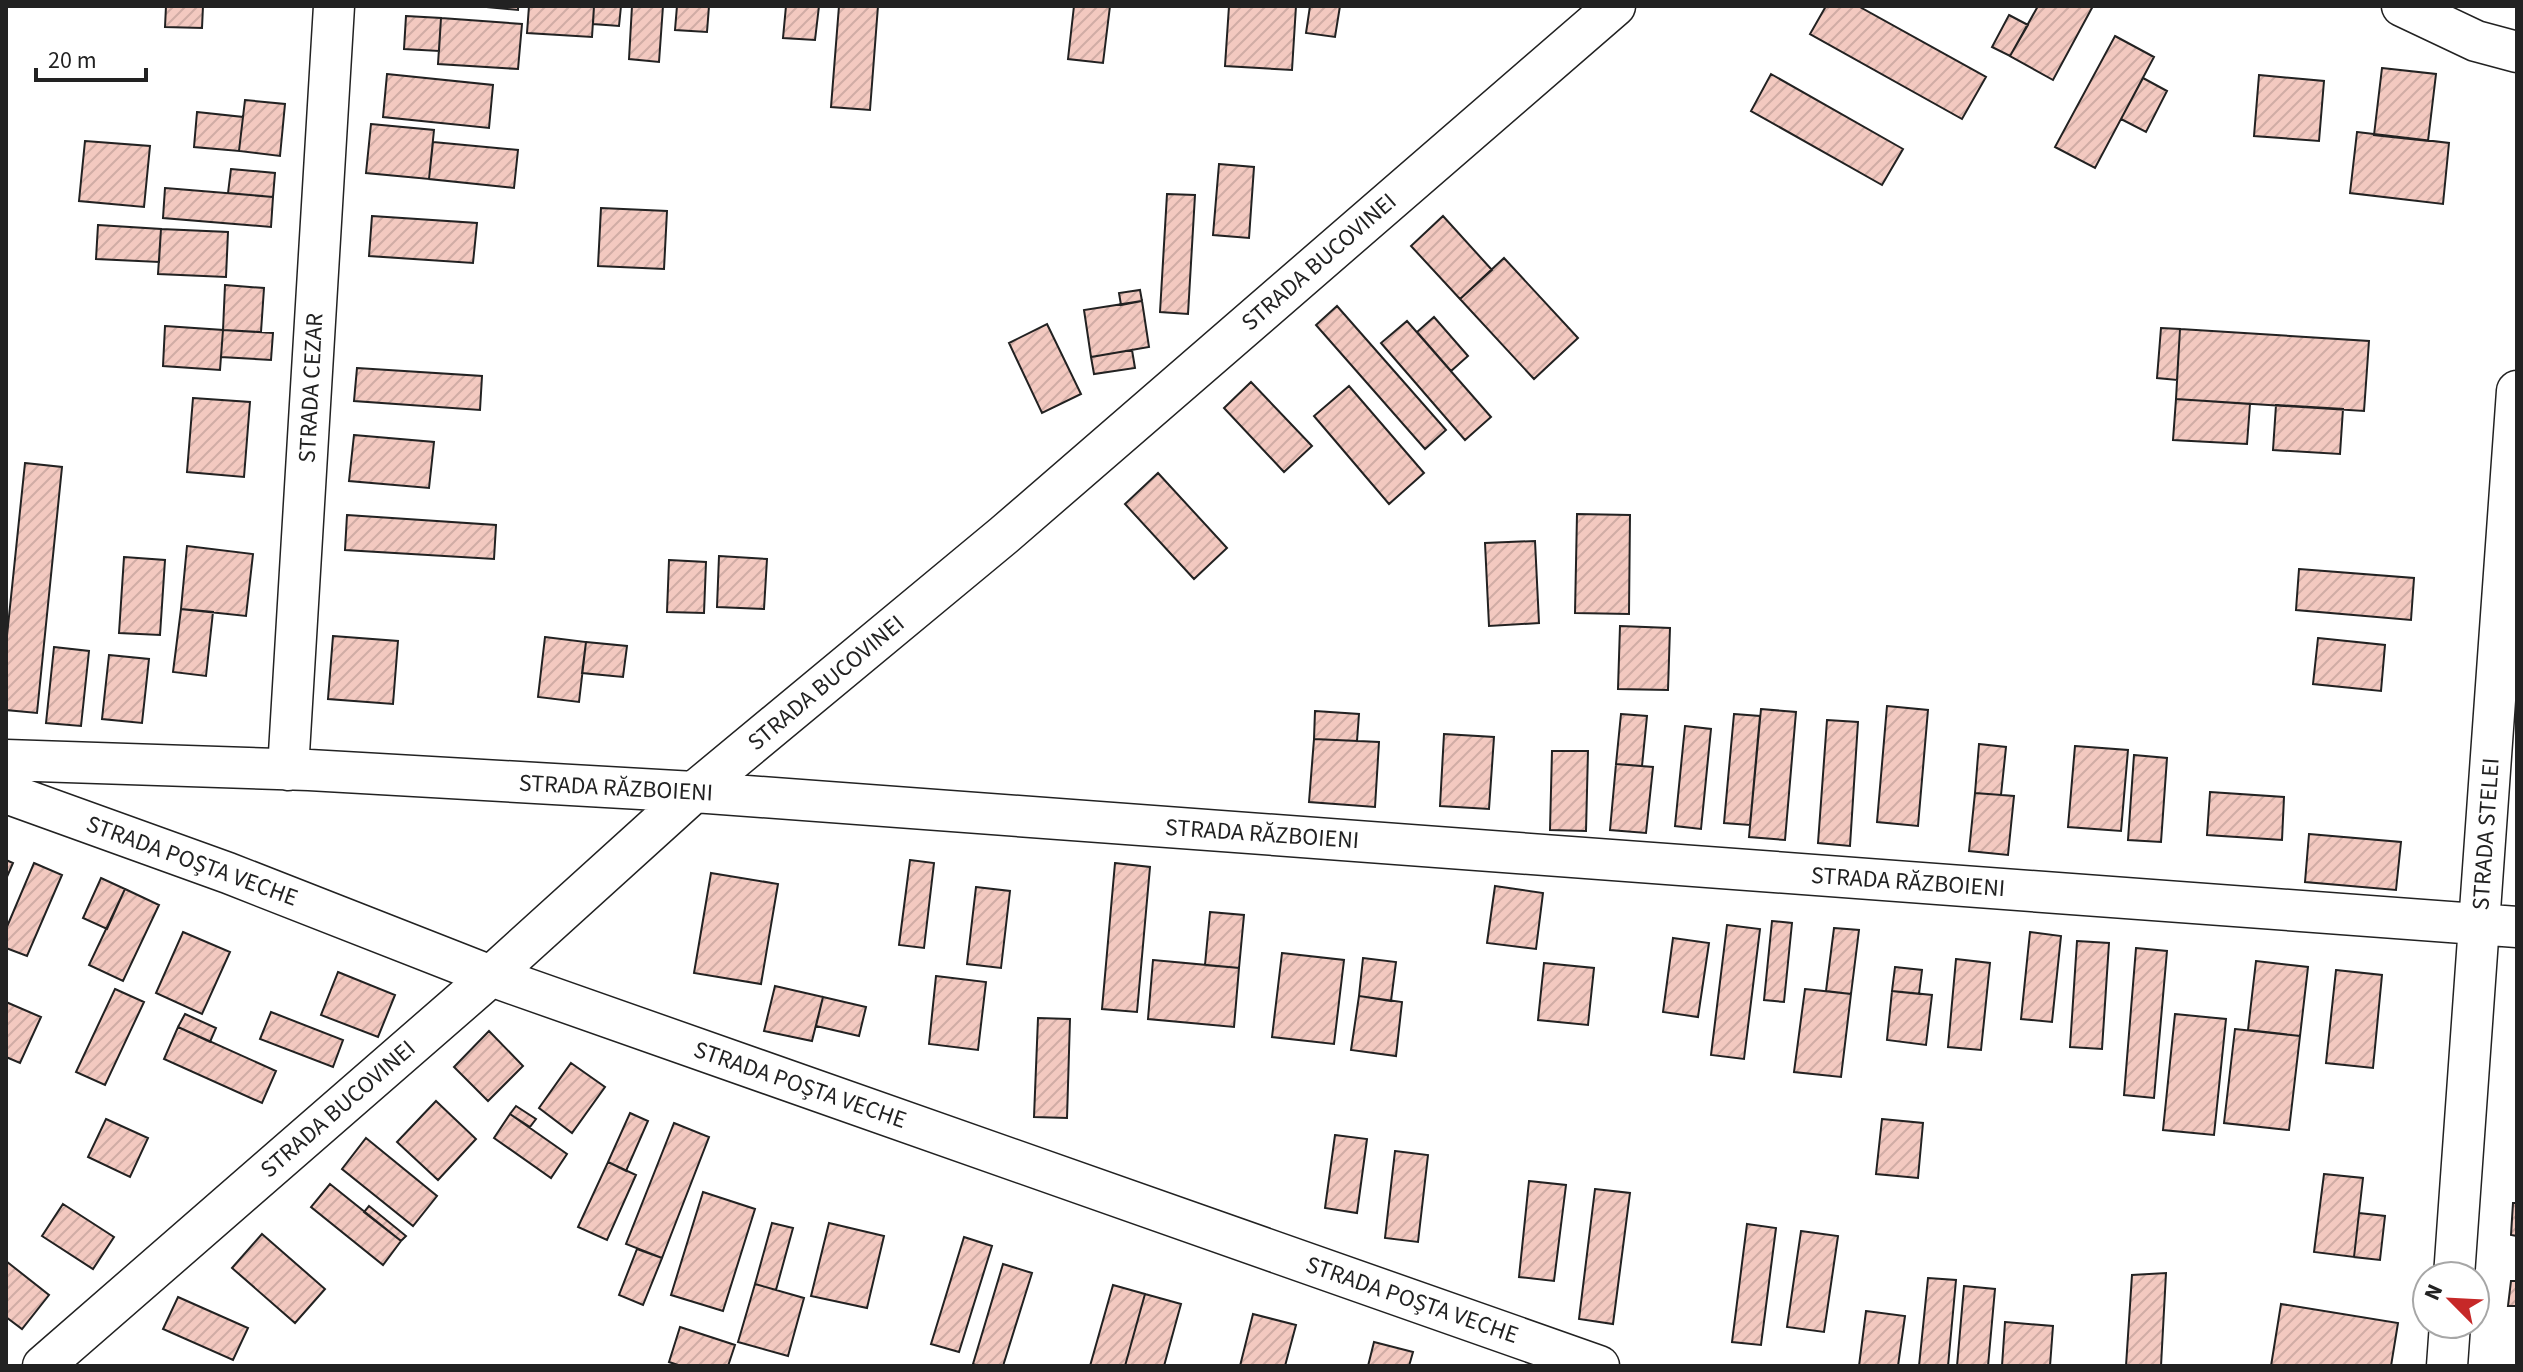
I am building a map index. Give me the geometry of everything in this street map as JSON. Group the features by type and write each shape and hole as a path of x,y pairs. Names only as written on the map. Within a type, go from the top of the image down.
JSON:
{"street":[{"name":"STRADA CEZAR","path":"288,770 334,6"},
{"name":"STRADA BUCOVINEI","path":"43,1366 491,976 694,792 1004,535 1615,6"},
{"path":"2402,6 2476,41 2517,52"},
{"name":"STRADA STELEI","path":"2456,1260 2498,926 2517,391"},
{"name":"STRADA RĂZBOIENI","path":"6,760 288,770 694,792 2498,926"},
{"name":"STRADA POȘTA VECHE","path":"6,793 228,873 491,976 1599,1366"},
{"path":"2447,1366 2449,1340"}],"building":[{"path":"166,6 203,6 202,28 165,27"},
{"path":"476,6 518,6 518,10"},
{"path":"529,6 594,6 592,37 527,33"},
{"path":"594,6 621,6 619,26 593,24"},
{"path":"632,6 663,6 659,62 629,59"},
{"path":"677,6 709,6 707,32 675,30"},
{"path":"786,6 819,6 815,40 783,38"},
{"path":"839,6 878,6 870,110 831,107"},
{"path":"1074,6 1110,6 1103,63 1068,59"},
{"path":"1229,6 1296,6 1292,70 1225,66"},
{"path":"1310,6 1340,6 1335,37 1306,33"},
{"path":"1826,6 1858,6 1986,77 1962,119 1810,34"},
{"path":"2038,6 2093,6 2053,80 2010,56"},
{"path":"2009,15 2028,25 2010,56 1992,47"},
{"path":"406,16 441,18 439,51 404,49"},
{"path":"441,18 522,24 518,69 438,64"},
{"path":"2115,36 2154,57 2095,168 2055,147"},
{"path":"2382,68 2436,74 2428,141 2374,135"},
{"path":"387,74 493,85 489,128 383,117"},
{"path":"1771,74 1903,149 1882,185 1751,111"},
{"path":"2259,75 2324,81 2319,141 2254,136"},
{"path":"2143,78 2167,91 2146,132 2121,119"},
{"path":"245,100 285,104 280,156 239,151"},
{"path":"197,112 243,117 239,151 194,147"},
{"path":"371,124 434,130 429,179 366,173"},
{"path":"2357,132 2449,143 2443,204 2350,193"},
{"path":"85,141 150,146 144,207 79,201"},
{"path":"433,142 518,150 514,188 429,179"},
{"path":"1219,164 1254,167 1249,238 1213,235"},
{"path":"231,169 275,173 273,197 228,193"},
{"path":"165,188 273,197 271,227 163,218"},
{"path":"1167,194 1195,195 1188,314 1160,312"},
{"path":"601,208 667,211 664,269 598,266"},
{"path":"372,216 477,223 473,263 369,256"},
{"path":"1443,216 1492,270 1460,299 1411,246"},
{"path":"98,225 161,229 159,262 96,259"},
{"path":"161,229 228,232 226,277 158,274"},
{"path":"1504,258 1578,338 1534,379 1460,299"},
{"path":"225,285 264,288 261,332 223,330"},
{"path":"1140,290 1142,301 1121,305 1119,293"},
{"path":"1142,301 1149,347 1091,357 1084,310"},
{"path":"1337,306 1446,430 1425,449 1316,325"},
{"path":"1434,317 1468,356 1451,371 1417,332"},
{"path":"1407,321 1491,417 1465,440 1381,343"},
{"path":"1047,324 1081,394 1042,413 1009,343"},
{"path":"165,326 223,330 220,370 163,366"},
{"path":"2161,328 2180,329 2177,380 2157,378"},
{"path":"2180,329 2369,341 2364,411 2176,399"},
{"path":"223,330 273,333 271,360 221,357"},
{"path":"1132,350 1135,368 1094,374 1091,357"},
{"path":"357,368 482,376 480,410 354,401"},
{"path":"1251,382 1312,446 1284,472 1224,408"},
{"path":"1349,386 1424,473 1389,504 1314,416"},
{"path":"193,398 250,402 244,477 187,472"},
{"path":"2176,399 2250,404 2247,444 2173,440"},
{"path":"2276,405 2343,409 2340,454 2273,450"},
{"path":"354,435 434,442 429,488 349,481"},
{"path":"25,463 62,467 37,713 6,710 6,645"},
{"path":"1158,473 1227,548 1194,579 1125,504"},
{"path":"1577,514 1630,515 1629,614 1575,613"},
{"path":"347,515 496,525 494,559 345,550"},
{"path":"1535,541 1539,623 1489,626 1485,543"},
{"path":"187,546 253,554 246,616 181,609"},
{"path":"719,556 767,559 764,609 717,607"},
{"path":"124,557 165,560 160,635 119,633"},
{"path":"669,560 706,562 704,613 667,612"},
{"path":"2299,569 2414,578 2411,620 2296,610"},
{"path":"181,609 213,612 206,676 173,672"},
{"path":"1620,626 1670,628 1668,690 1618,689"},
{"path":"333,636 398,641 393,704 328,699"},
{"path":"545,637 586,642 579,702 538,697"},
{"path":"2318,638 2385,645 2381,691 2313,684"},
{"path":"586,642 627,646 623,677 582,673"},
{"path":"54,647 89,651 81,726 46,723"},
{"path":"109,655 149,659 142,723 102,719"},
{"path":"1887,706 1928,710 1918,826 1877,822"},
{"path":"1761,709 1796,712 1785,840 1749,837"},
{"path":"1315,711 1359,714 1357,741 1314,739"},
{"path":"1621,714 1647,716 1642,766 1616,764"},
{"path":"1734,714 1760,716 1750,825 1724,823"},
{"path":"1827,720 1858,722 1850,846 1818,843"},
{"path":"1685,726 1711,729 1701,829 1675,826"},
{"path":"1444,734 1494,737 1489,809 1440,806"},
{"path":"1314,739 1379,742 1375,807 1309,802"},
{"path":"1979,744 2006,747 2001,795 1975,793"},
{"path":"2075,746 2128,750 2121,831 2068,827"},
{"path":"1552,751 1588,751 1586,831 1550,830"},
{"path":"2134,755 2167,758 2161,842 2128,840"},
{"path":"1616,764 1653,767 1646,833 1610,830"},
{"path":"2210,792 2284,797 2282,840 2207,835"},
{"path":"1975,793 2014,796 2008,855 1969,851"},
{"path":"2309,834 2401,842 2396,890 2305,882"},
{"path":"6,860 13,863 6,879"},
{"path":"910,860 934,863 924,948 899,945"},
{"path":"34,863 62,875 27,956 6,948 6,929"},
{"path":"1115,863 1150,867 1137,1012 1102,1009"},
{"path":"711,873 778,884 761,984 694,973"},
{"path":"101,878 125,889 107,929 83,918"},
{"path":"1495,886 1543,893 1536,949 1487,943"},
{"path":"976,887 1010,891 1001,968 967,964"},
{"path":"125,889 159,905 123,981 89,965"},
{"path":"1210,912 1244,915 1239,968 1205,965"},
{"path":"1772,921 1792,923 1784,1002 1764,1000"},
{"path":"1727,925 1760,929 1744,1059 1711,1055"},
{"path":"1834,928 1859,930 1851,994 1826,991"},
{"path":"183,932 230,952 202,1014 156,993"},
{"path":"2030,932 2061,936 2052,1022 2021,1019"},
{"path":"1673,938 1709,943 1698,1017 1663,1012"},
{"path":"2077,941 2109,943 2102,1049 2070,1047"},
{"path":"2136,948 2167,951 2154,1098 2124,1095"},
{"path":"1282,953 1344,960 1334,1044 1272,1037"},
{"path":"1363,958 1396,962 1391,1001 1359,996"},
{"path":"1956,959 1990,963 1981,1050 1948,1047"},
{"path":"1153,960 1239,968 1234,1027 1148,1019"},
{"path":"2256,961 2308,967 2300,1036 2248,1030"},
{"path":"1544,963 1594,968 1588,1025 1538,1020"},
{"path":"1895,967 1922,970 1919,994 1892,991"},
{"path":"2336,970 2382,975 2373,1068 2326,1063"},
{"path":"338,972 395,995 378,1037 321,1015"},
{"path":"936,976 986,982 978,1050 929,1044"},
{"path":"775,986 823,997 812,1041 764,1031"},
{"path":"115,989 144,1002 105,1085 76,1072"},
{"path":"1805,989 1851,994 1841,1077 1794,1072"},
{"path":"1892,991 1932,995 1926,1045 1887,1040"},
{"path":"1359,996 1402,1002 1396,1056 1351,1050"},
{"path":"823,997 866,1007 859,1036 816,1026"},
{"path":"6,1002 41,1017 20,1063 6,1057"},
{"path":"271,1012 343,1040 333,1067 260,1039"},
{"path":"185,1014 216,1028 210,1042 178,1027"},
{"path":"2175,1014 2226,1019 2214,1135 2163,1130"},
{"path":"1038,1018 1070,1019 1067,1118 1034,1117"},
{"path":"178,1027 276,1071 262,1103 164,1059"},
{"path":"2235,1029 2300,1036 2289,1130 2224,1123"},
{"path":"489,1031 523,1066 488,1101 454,1067"},
{"path":"571,1063 605,1087 572,1133 539,1108"},
{"path":"436,1101 476,1139 438,1180 397,1142"},
{"path":"516,1106 536,1119 530,1127 510,1114"},
{"path":"630,1113 648,1121 626,1171 608,1162"},
{"path":"510,1114 567,1154 551,1178 494,1138"},
{"path":"106,1119 148,1138 130,1177 88,1157"},
{"path":"1882,1119 1923,1123 1918,1178 1876,1174"},
{"path":"674,1123 709,1137 662,1258 626,1244"},
{"path":"1335,1135 1367,1139 1357,1213 1325,1208"},
{"path":"366,1138 437,1196 413,1226 342,1169"},
{"path":"1395,1151 1428,1155 1418,1242 1385,1238"},
{"path":"608,1162 636,1175 607,1240 578,1227"},
{"path":"2324,1174 2363,1178 2354,1257 2314,1252"},
{"path":"1529,1181 1566,1185 1554,1281 1519,1277"},
{"path":"330,1184 401,1241 383,1265 311,1207"},
{"path":"1595,1189 1630,1193 1613,1324 1579,1319"},
{"path":"703,1192 755,1209 723,1311 671,1295"},
{"path":"2513,1203 2517,1203 2517,1236 2511,1235"},
{"path":"63,1204 114,1237 93,1269 42,1236"},
{"path":"369,1206 406,1236 401,1241 364,1212"},
{"path":"2359,1213 2385,1216 2380,1260 2354,1257"},
{"path":"772,1223 793,1228 776,1290 755,1284"},
{"path":"829,1223 884,1236 867,1308 811,1296"},
{"path":"1747,1224 1776,1228 1761,1345 1732,1342"},
{"path":"1801,1231 1838,1236 1824,1332 1787,1327"},
{"path":"262,1234 325,1289 295,1323 232,1268"},
{"path":"964,1237 992,1246 959,1352 931,1344"},
{"path":"637,1249 662,1258 643,1305 619,1295"},
{"path":"6,1261 49,1295 22,1329 6,1317"},
{"path":"1003,1264 1032,1273 1003,1366 978,1366 973,1364"},
{"path":"2166,1273 2161,1366 2126,1366 2132,1275"},
{"path":"1928,1278 1956,1280 1948,1366 1919,1366"},
{"path":"2511,1281 2517,1281 2517,1306 2508,1306"},
{"path":"755,1284 804,1298 788,1356 738,1342"},
{"path":"1113,1285 1145,1294 1125,1366 1090,1366"},
{"path":"1964,1286 1995,1289 1988,1366 1957,1366"},
{"path":"1145,1294 1181,1304 1164,1366 1125,1366"},
{"path":"178,1297 248,1328 233,1360 163,1329"},
{"path":"2281,1304 2398,1323 2391,1366 2271,1366"},
{"path":"1866,1311 1905,1316 1898,1366 1859,1366"},
{"path":"1253,1314 1296,1325 1285,1366 1240,1366"},
{"path":"2005,1322 2053,1326 2050,1366 2002,1366"},
{"path":"680,1327 735,1345 728,1366 681,1366 669,1362"},
{"path":"1374,1342 1413,1352 1409,1366 1368,1366"}]}
